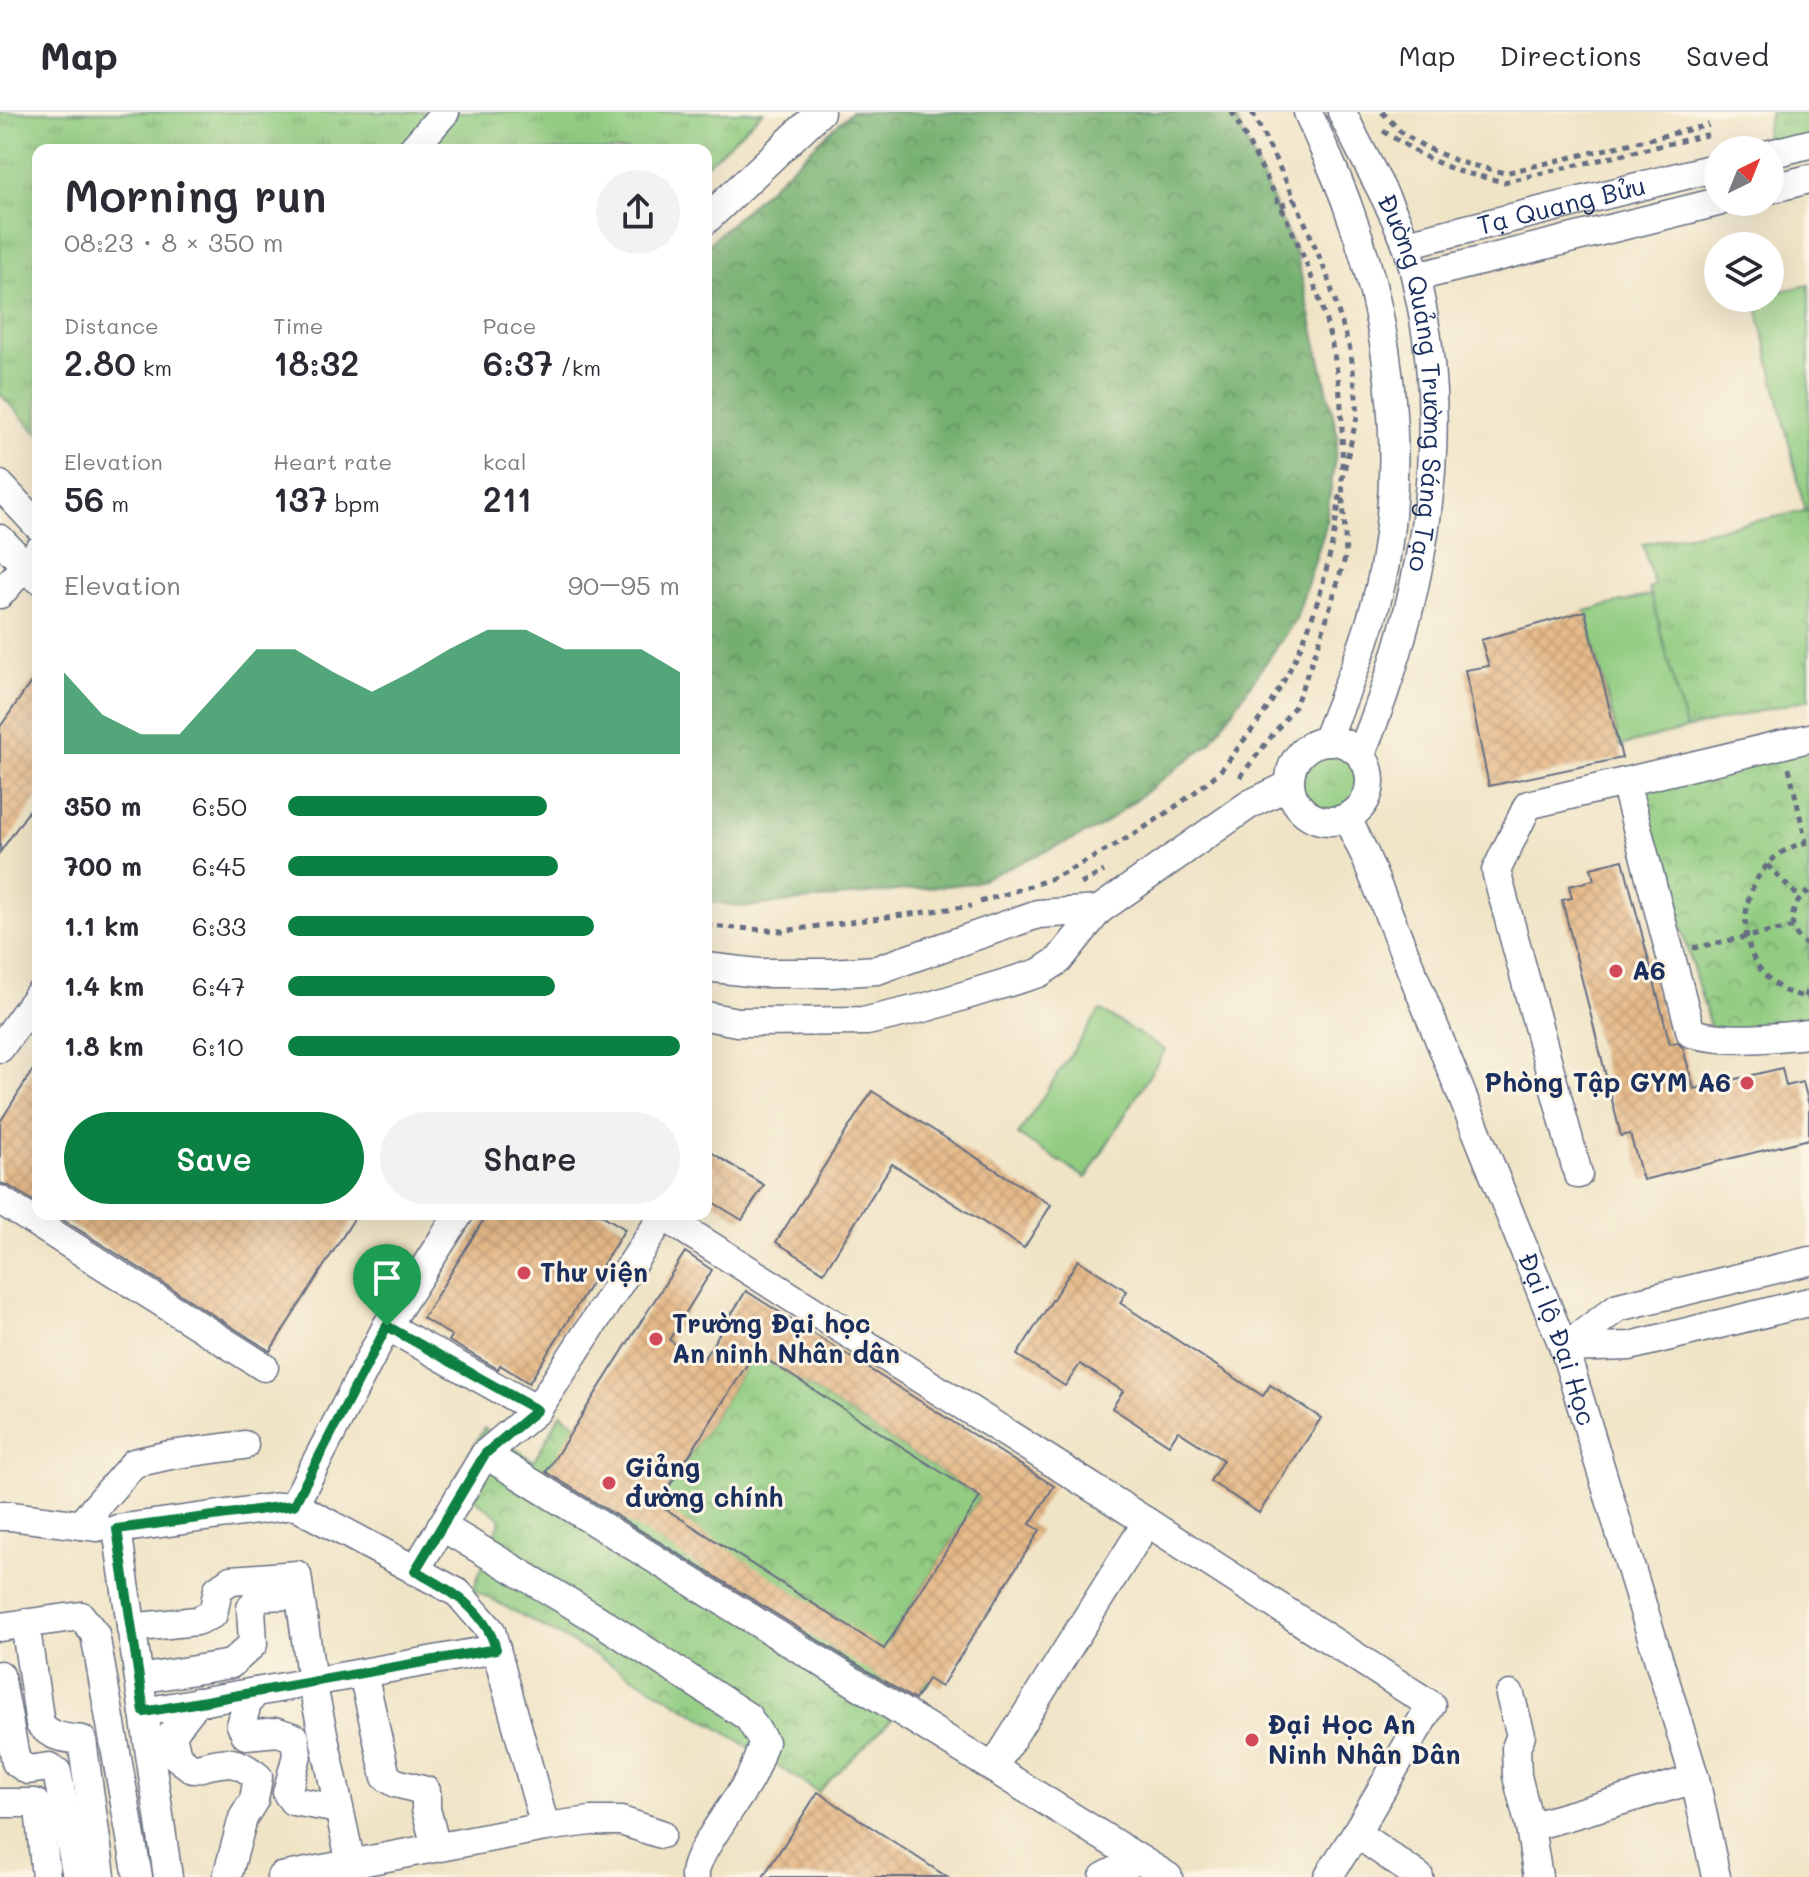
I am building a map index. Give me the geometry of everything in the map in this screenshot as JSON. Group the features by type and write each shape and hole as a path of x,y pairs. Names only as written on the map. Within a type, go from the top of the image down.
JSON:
{"street":[{"path":"417,144 445,112"},
{"path":"712,214 820,112"},
{"name":"Đường Quảng Trường Sáng Tạo","path":"1308,112 1349,208 1372,283 1387,366 1392,422 1393,476 1384,567 1368,634 1326,741"},
{"name":"Đường Quảng Trường Sáng Tạo","path":"1342,112 1376,176 1406,244 1416,277 1433,385 1427,514 1401,632 1375,720 1361,754"},
{"path":"1784,150 1809,144"},
{"name":"Tạ Quang Bửu","path":"1406,244 1704,170"},
{"path":"1784,185 1809,179"},
{"name":"Tạ Quang Bửu","path":"1416,277 1704,205"},
{"path":"4,500 32,521"},
{"path":"0,539 32,564"},
{"path":"0,594 32,566"},
{"path":"1326,741 1339,741 1361,754 1371,777 1370,790 1366,802 1347,818 1322,821 1310,816 1293,797 1290,785 1295,760 1303,751 1326,741"},
{"path":"1578,1174 1496,871 1528,805 1796,741"},
{"path":"1625,782 1691,1033 1707,1037 1764,1039 1809,1034"},
{"path":"712,1017 737,1022 867,1021 927,1007 1039,973 1059,960 1099,910 1250,804 1290,785"},
{"name":"Đại lộ Đại Học","path":"1347,818 1370,867 1564,1348 1695,1779 1716,1877"},
{"path":"712,968 758,973 877,970 1038,914 1099,910"},
{"path":"0,1048 32,1003"},
{"path":"0,1200 264,1367"},
{"path":"294,1505 387,1326 455,1220"},
{"path":"415,1571 485,1454 537,1410 658,1220"},
{"path":"669,1220 1431,1705 1328,1877"},
{"path":"1564,1348 1618,1307 1809,1261"},
{"path":"1564,1348 1630,1346 1809,1302"},
{"path":"387,1326 537,1410"},
{"path":"80,1525 134,1463 244,1445"},
{"path":"485,1454 1168,1877"},
{"path":"0,1516 117,1529 294,1505 458,1593 491,1631 545,1827"},
{"path":"993,1768 1147,1522"},
{"path":"441,1526 597,1619 748,1717 764,1742 751,1776 706,1848 694,1871 695,1877"},
{"path":"117,1529 168,1877"},
{"path":"131,1628 196,1621 213,1614 218,1589 231,1580 297,1575 312,1682 351,1864"},
{"path":"139,1679 231,1664 253,1644 251,1608 259,1596 299,1594"},
{"path":"81,1616 95,1634 137,1874 99,1877 82,1740 48,1733 40,1724 13,1625 81,1616"},
{"path":"144,1712 496,1649"},
{"path":"363,1673 386,1777 426,1791 426,1809 436,1847"},
{"path":"0,1675 16,1762 28,1770 49,1767 57,1772 77,1877"},
{"path":"255,1692 247,1704 241,1725 246,1735 278,1732 295,1738 297,1755 287,1793 293,1801 339,1809"},
{"path":"1510,1695 1521,1735 1516,1748 1517,1776 1538,1877"},
{"path":"197,1702 172,1734 177,1757 193,1769 220,1763 242,1764 258,1777 254,1800 243,1818 227,1877"},
{"path":"1530,1827 1695,1779"},
{"path":"0,1803 35,1803 39,1809 46,1877"},
{"path":"281,1877 591,1821 621,1821 661,1834"},
{"path":"1356,1833 1419,1877"},
{"path":"1104,1877 1139,1859"}],"path":[{"path":"1232,112 1281,206 1316,290 1335,357 1343,416 1346,555 1320,640 1295,706 1233,786"},
{"path":"712,926 782,931 966,907 1069,871 1147,825 1219,772 1266,713 1293,665 1316,609 1333,549 1342,479 1358,413 1351,353 1327,275 1295,199 1252,112"},
{"path":"1382,112 1402,133 1459,162 1505,173 1709,125"},
{"path":"1376,123 1396,141 1457,171 1504,182 1711,134"},
{"path":"1396,141 1402,133"},
{"path":"1281,206 1295,199"},
{"path":"1796,741 1808,842 1784,851 1767,865 1748,895 1744,914 1746,936 1760,968 1787,992 1807,997 1809,984"},
{"path":"1077,886 1117,863"},
{"path":"1767,865 1800,898"},
{"path":"1809,891 1795,905 1791,920 1802,943 1809,946"},
{"path":"1693,963 1689,948 1794,927"}],"green space":[{"path":"0,112 763,112 712,159 712,144 32,144 32,428 0,394"},
{"path":"851,112 1233,112 1296,253 1338,437 1325,529 1296,619 1210,743 1099,828 973,883 744,907 712,902 712,240"},
{"path":"1771,112 1809,112 1809,150 1784,150 1784,136 1765,136"},
{"path":"1809,285 1809,510 1805,511 1758,312 1784,312 1784,290"},
{"path":"1809,510 1809,699 1686,729 1649,588 1654,586 1643,544"},
{"path":"1651,595 1686,729 1620,746 1585,611"},
{"path":"1809,736 1809,1023 1714,1040 1638,778"},
{"path":"1330,752 1341,754 1351,761 1358,771 1358,793 1351,803 1341,810 1330,812 1319,810 1309,803 1302,793 1300,782 1302,771 1309,761 1319,754"},
{"path":"1100,1010 1165,1050 1086,1178 1018,1135"},
{"path":"755,1352 980,1497 888,1642 942,1670 818,1792 648,1686 473,1590 501,1519 453,1483 484,1428 534,1461 561,1413 607,1448 658,1504"}],"building":[{"path":"1585,611 1622,758 1489,786 1465,670 1489,666 1481,640"},
{"path":"32,681 32,807 0,852 0,727"},
{"name":"A6","path":"1623,860 1670,1044 1677,1042 1683,1048 1694,1089 1782,1068 1786,1086 1803,1082 1809,1105 1809,1139 1643,1180 1630,1134 1621,1136 1562,900 1572,898 1569,886 1594,880 1591,868"},
{"path":"32,1071 32,1200 0,1183 0,1122"},
{"path":"872,1091 1051,1205 1024,1248 892,1164 824,1272 776,1242"},
{"path":"712,1153 764,1185 742,1220 712,1202"},
{"path":"63,1220 353,1220 270,1351"},
{"name":"Thư viện","path":"483,1220 610,1220 625,1229 529,1383 500,1365 498,1369 449,1341 452,1336 423,1318"},
{"name":"Giảng đường chính","path":"685,1252 712,1270 669,1340 702,1361 746,1291 1054,1486 1030,1524 1040,1530 941,1687 928,1679 915,1700 546,1472","holes":["755,1352 980,1497 884,1649 658,1504"]},
{"path":"1078,1260 1127,1291 1120,1303 1263,1396 1270,1385 1321,1418 1259,1513 1210,1481 1223,1460 1178,1431 1169,1445 1112,1408 1123,1391 1080,1364 1065,1386 1017,1355"},
{"path":"818,1792 947,1877 763,1877"}],"place":[{"name":"A6","path":"1616,971"},
{"name":"Phòng Tập GYM A6","path":"1747,1083"},
{"name":"Thư viện","path":"524,1273"},
{"name":"Trường Đại học An ninh Nhân dân","path":"656,1339"},
{"name":"Giảng đường chính","path":"609,1483"},
{"name":"Đại Học An Ninh Nhân Dân","path":"1252,1740"}],"route":[{"path":"387,1326 537,1410 485,1454 415,1571 458,1593 491,1631 496,1649 144,1712 117,1529 294,1505 387,1326"}]}
